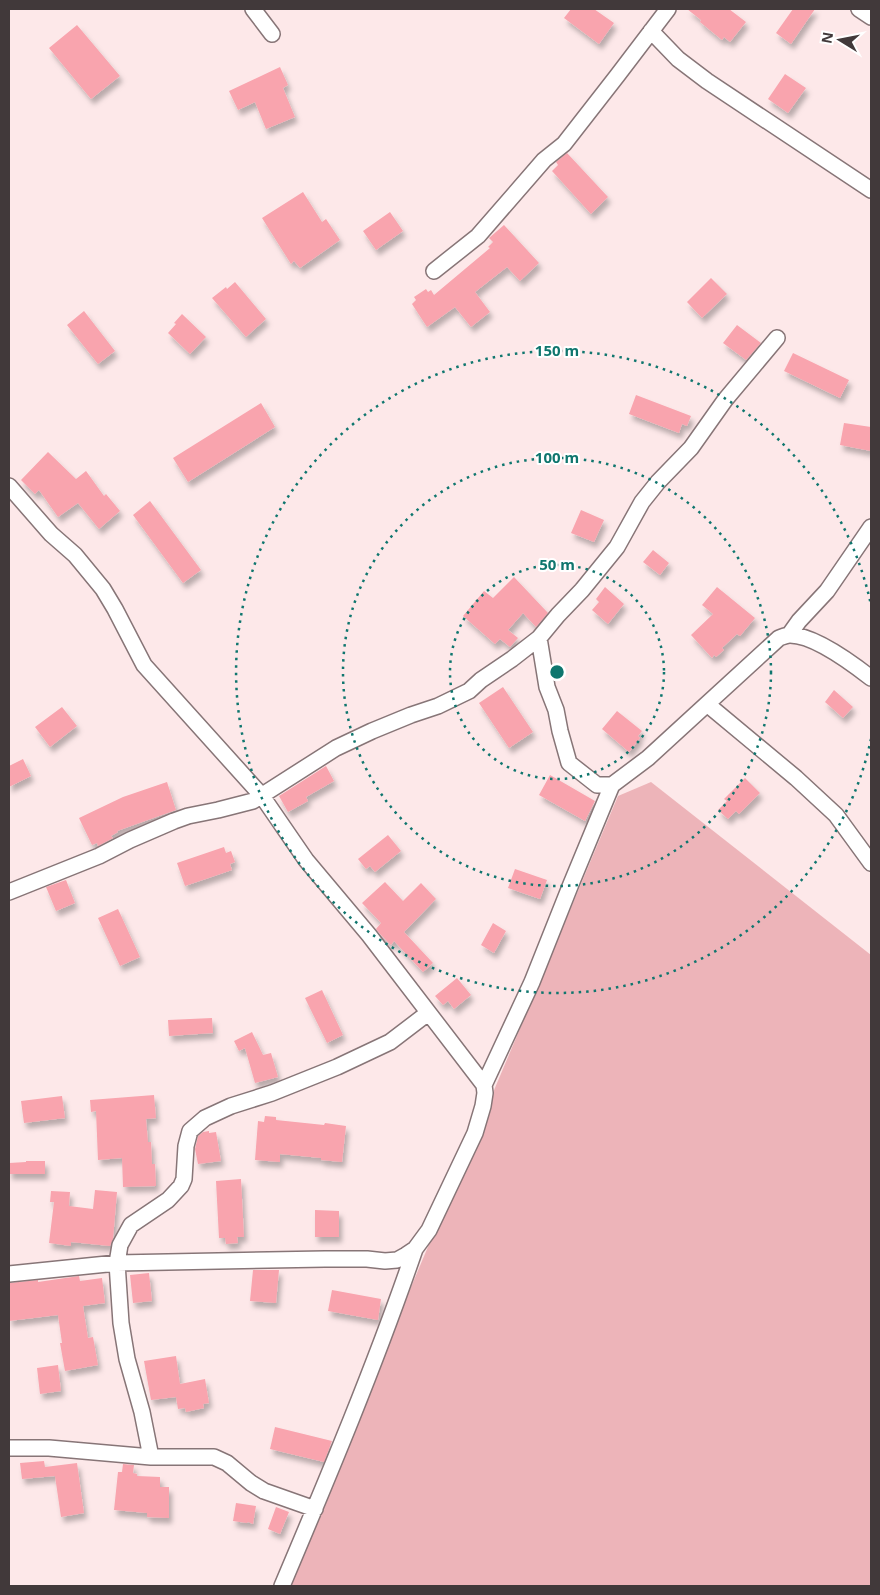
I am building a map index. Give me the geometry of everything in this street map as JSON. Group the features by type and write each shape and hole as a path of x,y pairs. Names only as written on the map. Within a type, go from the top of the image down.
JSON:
{"street":[{"path":"253,9 272,34"},
{"path":"434,271 478,236 544,160 564,144 668,9"},
{"path":"859,9 871,17"},
{"path":"651,31 678,59 706,80 871,190"},
{"path":"9,892 99,856 174,821 253,801 336,748 412,714 438,706 468,691 480,680 512,659 538,638 582,590 617,547 642,502 658,482 691,448 726,400 777,338"},
{"path":"9,486 50,534 75,555 103,589 144,665 262,796 306,860 369,935 484,1085 483,1106 475,1133 429,1230 415,1249 389,1324 282,1586"},
{"path":"789,635 799,621 827,591 871,528"},
{"path":"484,1085 532,982 570,884 612,785 648,758 779,638 789,635 801,637 823,646 871,678"},
{"path":"538,638 547,687 556,710 569,763 597,785 612,785"},
{"path":"707,704 796,778 836,815 871,863"},
{"path":"151,1457 142,1412 127,1359 117,1263 120,1245 132,1225 168,1200 181,1186 184,1179 186,1146 190,1131 205,1118 231,1106 272,1093 337,1067 390,1042 428,1013"},
{"path":"9,1274 117,1263 325,1258 385,1261 397,1260 415,1249"},
{"path":"9,1448 49,1448 151,1457 214,1456 227,1462 250,1483 264,1491 315,1509"}],"shaded area":[{"path":"651,782 871,955 871,1586 285,1586 618,796"}],"building":[{"path":"571,9 594,9 614,23 599,44 564,18"},
{"path":"687,9 729,9 746,22 730,42 724,37 722,40"},
{"path":"793,9 815,9 791,44 776,33"},
{"path":"77,25 120,76 91,99 49,48"},
{"path":"280,67 288,85 283,88 295,117 266,129 255,102 238,110 229,91"},
{"path":"785,74 806,88 788,113 768,99"},
{"path":"567,153 608,197 591,214 552,171 558,165 556,162"},
{"path":"303,192 322,222 326,219 340,240 300,268 294,261 291,264 262,218"},
{"path":"390,212 403,231 376,250 363,231"},
{"path":"504,225 539,263 520,281 507,267 475,292 490,312 471,327 455,307 427,327 412,304 416,300 414,297 426,289 428,292 431,290 434,295 490,248 488,247 493,242 489,238"},
{"path":"711,278 727,294 702,318 687,302"},
{"path":"235,282 266,319 246,337 212,298"},
{"path":"84,311 115,351 98,364 67,325"},
{"path":"182,314 206,337 190,354 168,333"},
{"path":"737,325 761,343 746,360 723,343"},
{"path":"793,353 849,380 840,398 784,371"},
{"path":"636,395 691,416 687,426 682,424 679,433 629,414"},
{"path":"261,403 275,427 188,482 173,458"},
{"path":"844,423 871,427 871,451 840,445"},
{"path":"48,452 76,479 86,471 104,496 106,494 120,511 99,529 78,503 58,517 39,490 35,494 21,480"},
{"path":"150,501 201,570 183,583 133,515"},
{"path":"581,510 604,520 594,542 571,533"},
{"path":"653,550 669,563 660,575 643,562"},
{"path":"514,577 548,613 536,627 523,613 508,630 518,638 510,647 500,639 495,644 463,616 484,591 493,598"},
{"path":"605,587 624,604 608,624 592,610 599,602 596,599"},
{"path":"717,587 755,618 740,636 737,634 722,648 724,650 712,658 691,635 713,614 702,605"},
{"path":"503,687 533,732 509,748 479,703"},
{"path":"834,690 853,707 843,718 825,702"},
{"path":"62,707 77,726 50,747 35,727"},
{"path":"617,711 642,731 638,736 640,738 629,752 602,729"},
{"path":"23,759 31,776 9,787 9,766"},
{"path":"326,766 334,781 306,797 308,801 288,812 279,796"},
{"path":"550,775 595,801 585,821 539,795"},
{"path":"745,778 760,793 739,814 736,811 728,819 718,810 727,801 724,799"},
{"path":"167,782 176,810 117,831 111,836 113,838 98,846 97,843 92,845 79,818 123,797"},
{"path":"388,835 401,851 375,872 370,866 366,869 358,859"},
{"path":"224,847 226,853 231,851 235,862 230,864 232,870 185,886 177,863"},
{"path":"515,869 547,880 540,899 508,888"},
{"path":"66,880 75,903 56,911 46,887"},
{"path":"385,882 403,901 421,883 436,899 404,932 433,963 423,972 394,941 391,945 380,934 376,929 381,923 362,903"},
{"path":"118,909 140,957 120,966 98,918"},
{"path":"493,923 506,931 494,953 481,945"},
{"path":"457,978 471,995 454,1009 448,1001 443,1005 435,996"},
{"path":"322,990 343,1035 327,1043 305,998"},
{"path":"212,1018 213,1033 169,1036 168,1020"},
{"path":"252,1032 263,1055 271,1053 278,1077 255,1083 245,1048 239,1051 234,1041"},
{"path":"154,1095 156,1118 146,1119 148,1142 151,1142 152,1164 155,1164 156,1186 123,1187 122,1158 98,1160 96,1111 91,1112 90,1100"},
{"path":"62,1096 65,1118 24,1123 21,1101"},
{"path":"265,1116 276,1117 276,1120 346,1126 342,1162 280,1154 280,1162 255,1160 258,1121 264,1122"},
{"path":"209,1131 209,1133 216,1132 221,1161 198,1164 195,1149 198,1136 203,1132"},
{"path":"45,1161 45,1174 9,1174 9,1163"},
{"path":"241,1179 244,1237 237,1237 238,1243 226,1244 225,1238 219,1238 216,1181"},
{"path":"95,1190 117,1192 113,1239 110,1246 71,1242 71,1246 49,1243 54,1202 50,1202 51,1191 70,1192 69,1206 93,1209"},
{"path":"315,1210 339,1211 339,1237 315,1237"},
{"path":"253,1270 279,1270 276,1303 250,1301"},
{"path":"149,1273 152,1301 133,1303 130,1275"},
{"path":"79,1276 80,1281 102,1278 105,1303 83,1306 88,1338 93,1337 98,1365 65,1371 58,1315 9,1321 9,1283 38,1280 38,1282"},
{"path":"332,1290 381,1299 378,1320 328,1311"},
{"path":"176,1356 180,1384 205,1379 209,1403 203,1404 204,1408 186,1412 185,1408 178,1409 176,1397 151,1400 144,1361"},
{"path":"58,1365 61,1391 40,1394 37,1368"},
{"path":"275,1427 332,1441 324,1462 270,1449"},
{"path":"44,1461 45,1467 77,1463 84,1513 61,1517 55,1476 22,1479 20,1463"},
{"path":"123,1464 134,1465 133,1473 137,1474 137,1476 160,1477 160,1487 169,1487 169,1518 147,1517 147,1513 114,1510 118,1472 122,1472"},
{"path":"236,1503 256,1506 253,1524 233,1521"},
{"path":"276,1507 289,1512 280,1534 268,1529"}]}
